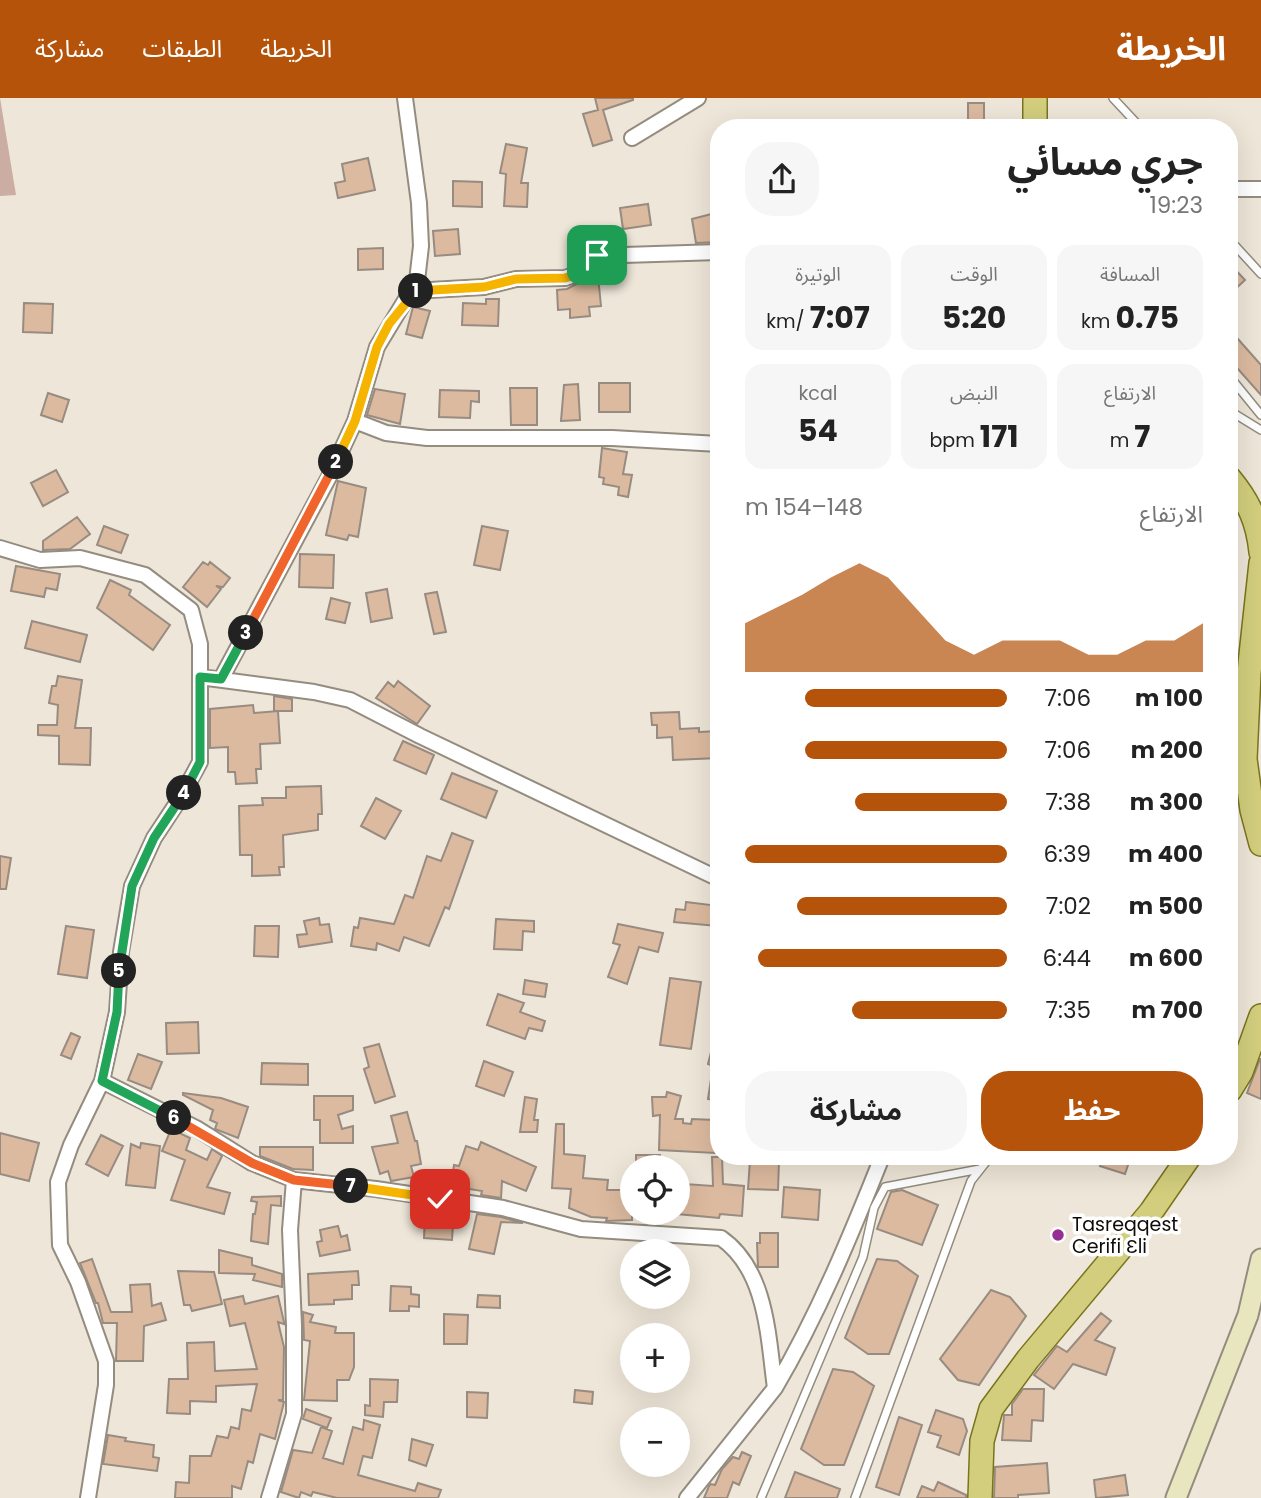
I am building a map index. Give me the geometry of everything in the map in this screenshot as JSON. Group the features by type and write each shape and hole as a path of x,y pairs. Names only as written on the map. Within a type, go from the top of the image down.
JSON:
{"main road":[{"path":"1035,98 1035,119"},
{"path":"1238,489 1258,525 1261,552"},
{"path":"1261,563 1240,674 1245,759 1252,810 1261,844"},
{"path":"1238,1077 1261,1016"},
{"path":"980,1498 982,1441 991,1409 1028,1359 1151,1212 1183,1165"}],"street":[{"path":"221,679 329,477 355,421 377,347 417,281 421,235 405,98"},
{"path":"632,138 698,98"},
{"path":"1238,190 1261,189"},
{"path":"412,291 484,287 516,279 565,278 586,268 592,256 710,252"},
{"path":"355,421 386,433 427,438 612,438 710,443"},
{"path":"0,548 40,560 80,558 145,575 191,610 200,643 200,762 154,838 132,886 121,952 117,1012 102,1081 71,1145 58,1182 60,1244 78,1282 106,1361 106,1385 88,1498"},
{"path":"200,677 331,694 350,700 710,875"},
{"path":"102,1081 196,1129 252,1163 294,1180 376,1189 503,1209 581,1229 721,1238 735,1248 765,1307 775,1388"},
{"path":"687,1498 775,1388 805,1332 878,1165"},
{"path":"269,1498 294,1414 290,1230 294,1180"},
{"path":"1176,1498 1248,1315 1261,1258"}],"lane":[{"path":"1113,98 1133,119"},
{"path":"1238,249 1261,274"},
{"path":"1238,389 1261,415"},
{"path":"1238,416 1261,430"},
{"path":"855,1498 971,1181 983,1165"},
{"path":"761,1498 863,1256 874,1208 885,1187 980,1169"}],"shaded area":[{"path":"0,98 16,195 0,196"}],"building":[{"path":"595,98 633,100 603,110 612,140 593,146 583,114 598,110"},
{"path":"968,103 984,103 984,119 968,119"},
{"path":"506,144 527,148 521,183 528,183 527,207 504,206 506,174 500,173"},
{"path":"368,158 375,190 338,198 335,183 345,181 342,164"},
{"path":"453,181 482,182 482,207 453,206"},
{"path":"648,204 651,225 623,229 620,208"},
{"path":"710,214 710,242 696,243 692,219"},
{"path":"458,229 460,254 435,256 433,231"},
{"path":"383,248 383,269 358,270 358,249"},
{"path":"1238,273 1245,280 1238,287"},
{"path":"598,276 601,306 589,307 590,316 570,318 570,309 558,310 557,290 567,289 590,277"},
{"path":"486,299 499,299 498,326 462,325 463,303 486,304"},
{"path":"24,303 53,304 52,333 23,332"},
{"path":"413,307 430,311 422,338 406,334"},
{"path":"1238,339 1261,365 1261,395 1238,369"},
{"path":"599,383 630,383 630,412 599,412"},
{"path":"578,384 580,420 561,421 564,385"},
{"path":"510,388 537,388 537,425 511,425"},
{"path":"375,389 405,394 400,424 367,415"},
{"path":"440,390 479,391 479,402 471,401 470,418 439,417"},
{"path":"48,393 69,400 62,422 41,415"},
{"path":"602,448 627,452 623,474 632,475 628,497 618,495 619,487 603,484 604,478 599,477"},
{"path":"56,470 68,492 43,506 31,483"},
{"path":"338,481 366,488 358,537 349,535 347,540 326,535"},
{"path":"77,517 90,534 70,549 43,550 43,541"},
{"path":"104,526 128,535 121,553 97,545"},
{"path":"482,526 508,531 500,570 474,565"},
{"path":"300,554 334,555 333,588 299,587"},
{"path":"203,562 208,565 210,562 230,578 223,587 216,586 221,589 207,607 183,587"},
{"path":"16,566 60,574 57,590 46,588 44,597 11,591"},
{"path":"110,580 131,590 129,595 170,625 153,650 97,608"},
{"path":"387,589 392,618 371,622 366,593"},
{"path":"437,592 446,632 434,634 425,594"},
{"path":"331,598 350,603 345,623 326,619"},
{"path":"32,621 87,635 80,662 25,648"},
{"path":"58,676 82,680 75,728 91,728 90,765 59,764 59,736 38,735 38,725 57,725 58,705 49,703 52,686 56,686"},
{"path":"398,681 430,706 417,724 376,698 388,682 394,687"},
{"path":"274,696 292,699 292,711 274,711"},
{"path":"253,705 254,713 278,711 280,743 260,744 261,769 256,769 257,783 236,784 235,772 228,772 228,747 210,748 210,709"},
{"path":"679,712 680,729 699,728 699,732 710,731 710,758 673,760 672,737 657,738 657,725 652,725 651,713"},
{"path":"403,741 434,755 426,774 394,760"},
{"path":"452,773 497,791 486,818 441,799"},
{"path":"321,786 322,814 318,814 318,830 283,835 284,867 279,867 280,875 252,876 252,855 240,855 239,806 263,805 262,798 286,798 286,787"},
{"path":"376,798 401,811 385,839 361,826"},
{"path":"452,833 473,841 449,909 445,907 429,946 404,937 399,951 377,943 376,950 351,946 354,927 358,928 360,918 394,924 405,895 413,898 427,856 441,861"},
{"path":"0,856 11,858 6,889 0,889"},
{"path":"686,902 710,905 710,925 674,922 676,909 685,910"},
{"path":"319,918 320,925 329,924 332,942 299,947 297,935 307,934 304,921"},
{"path":"496,919 534,921 534,932 523,931 522,950 494,949"},
{"path":"618,924 663,933 658,952 639,947 627,984 608,977 620,945 613,943"},
{"path":"66,926 94,930 87,978 58,974"},
{"path":"255,926 279,926 278,957 254,956"},
{"path":"670,978 701,982 691,1049 660,1045"},
{"path":"525,980 547,984 545,997 523,994"},
{"path":"498,994 524,1003 520,1012 545,1021 542,1031 529,1028 525,1039 487,1025"},
{"path":"198,1022 199,1053 167,1054 166,1023"},
{"path":"71,1033 80,1037 71,1059 61,1055"},
{"path":"379,1044 395,1096 375,1103 364,1069 369,1067 364,1048"},
{"path":"138,1054 162,1062 151,1089 128,1080"},
{"path":"1261,1059 1261,1099 1247,1093"},
{"path":"484,1061 513,1072 504,1096 476,1086"},
{"path":"262,1063 308,1064 308,1085 261,1084"},
{"path":"667,1092 681,1096 675,1119 683,1119 683,1123 691,1124 692,1119 710,1120 710,1153 659,1150 660,1115 653,1116 652,1097 666,1097"},
{"path":"183,1093 221,1098 248,1107 238,1138 215,1129 217,1123 210,1120 213,1110"},
{"path":"314,1096 353,1096 353,1110 338,1115 342,1129 353,1126 353,1143 320,1143 320,1120 314,1120"},
{"path":"525,1097 537,1099 534,1120 538,1120 537,1132 520,1132"},
{"path":"407,1112 417,1141 421,1164 411,1166 414,1177 391,1181 388,1171 380,1174 372,1147 398,1143 391,1116"},
{"path":"556,1124 564,1124 564,1154 585,1156 583,1178 608,1180 607,1190 620,1190 620,1220 606,1221 607,1218 591,1217 569,1208 571,1189 552,1188"},
{"path":"171,1129 190,1138 186,1150 207,1160 212,1149 222,1156 207,1187 230,1193 224,1214 171,1200 185,1160 162,1151"},
{"path":"0,1133 39,1143 29,1181 0,1174"},
{"path":"101,1135 123,1146 108,1176 86,1164"},
{"path":"481,1142 536,1167 526,1191 502,1181 501,1198 481,1195 482,1191 451,1186 454,1165 459,1166 466,1146 478,1150"},
{"path":"141,1143 160,1146 155,1188 126,1185 131,1144 140,1148"},
{"path":"260,1147 313,1147 313,1170 293,1169 260,1156"},
{"path":"712,1165 722,1165 723,1184 744,1186 742,1216 720,1214 719,1218 690,1215 690,1184 713,1186"},
{"path":"750,1165 779,1165 778,1190 748,1189"},
{"path":"1100,1165 1128,1165 1125,1174"},
{"path":"784,1187 820,1190 818,1220 782,1217"},
{"path":"902,1190 938,1205 922,1245 877,1229 891,1192"},
{"path":"281,1196 281,1206 271,1205 268,1244 251,1241 253,1214 257,1202 251,1201 252,1197"},
{"path":"443,1209 454,1210 452,1240 424,1238 425,1214 443,1215"},
{"path":"477,1214 523,1223 501,1222 494,1254 469,1249"},
{"path":"338,1226 341,1237 347,1235 350,1250 320,1256 317,1242 322,1241 320,1230"},
{"path":"760,1233 778,1233 778,1267 758,1267 757,1243 760,1243"},
{"path":"219,1250 252,1258 252,1265 282,1274 282,1287 253,1280 255,1274 219,1273"},
{"path":"92,1259 111,1312 132,1312 130,1285 150,1284 152,1306 161,1303 166,1320 144,1326 143,1361 116,1361 117,1323 103,1323 98,1303 80,1263"},
{"path":"877,1259 897,1261 918,1276 889,1354 868,1354 845,1338"},
{"path":"178,1271 214,1272 222,1304 192,1311 190,1305 184,1305"},
{"path":"358,1271 359,1285 352,1285 352,1299 334,1300 334,1304 309,1305 308,1274"},
{"path":"391,1286 411,1287 411,1294 419,1295 419,1307 409,1306 409,1311 390,1311"},
{"path":"991,1290 1010,1297 1026,1316 979,1385 958,1380 940,1359"},
{"path":"478,1295 500,1296 500,1308 477,1307"},
{"path":"243,1296 245,1304 278,1296 284,1322 278,1322 284,1347 283,1400 278,1400 284,1402 275,1439 260,1434 253,1463 248,1461 241,1489 232,1486 232,1498 175,1498 176,1482 189,1483 190,1456 211,1456 217,1436 228,1438 231,1427 239,1429 242,1409 251,1411 257,1384 216,1386 216,1402 190,1401 190,1414 167,1413 169,1379 188,1379 187,1343 214,1342 215,1371 257,1369 245,1323 230,1326 224,1300"},
{"path":"303,1312 313,1315 310,1322 336,1327 335,1333 354,1333 354,1367 349,1380 337,1380 337,1401 304,1400 310,1341 304,1340"},
{"path":"1101,1313 1111,1321 1095,1340 1115,1348 1106,1375 1073,1364 1054,1389 1034,1375 1057,1346 1067,1352"},
{"path":"444,1314 468,1315 467,1344 444,1344"},
{"path":"833,1369 853,1372 874,1386 844,1465 824,1465 801,1449"},
{"path":"370,1379 398,1380 397,1402 384,1402 383,1417 365,1415 365,1405 370,1406"},
{"path":"1023,1389 1044,1389 1043,1421 1032,1420 1031,1441 1002,1440 1004,1415 1012,1415 1012,1404"},
{"path":"575,1390 593,1392 592,1404 574,1402"},
{"path":"467,1392 488,1393 487,1418 467,1417"},
{"path":"306,1409 331,1418 327,1428 303,1419"},
{"path":"936,1410 963,1419 967,1431 959,1455 937,1447 941,1436 928,1432"},
{"path":"899,1417 922,1425 899,1495 876,1487"},
{"path":"364,1420 380,1425 372,1458 363,1456 358,1475 415,1491 418,1483 441,1490 438,1498 337,1498 313,1492 311,1496 301,1492 299,1498 281,1492 293,1450 312,1453 321,1427 332,1431 323,1458 343,1464 353,1427 363,1430"},
{"path":"108,1435 126,1438 125,1441 154,1445 153,1457 159,1458 157,1471 103,1464"},
{"path":"412,1439 433,1445 426,1466 409,1460"},
{"path":"742,1452 751,1456 739,1485 733,1482 727,1498 704,1498 709,1486 715,1485 722,1469 733,1457 739,1459"},
{"path":"1047,1463 1049,1493 1018,1495 1018,1498 994,1498 995,1467"},
{"path":"795,1472 840,1489 837,1498 785,1498"},
{"path":"1125,1475 1128,1495 1096,1498 1094,1480"},
{"path":"938,1482 966,1495 966,1498 917,1498 922,1486 934,1491"}],"place":[{"name":"Tasreqqest Cerifi Ɛli","path":"1058,1235"}],"route":[{"path":"440,1199 294,1180 252,1163 196,1129 102,1081 117,1012 121,952 132,886 154,838 200,762 200,677 221,679 257,612 329,477 355,421 377,347 389,324 412,291 484,287 516,279 565,278 586,268 588,259 597,255"}]}
